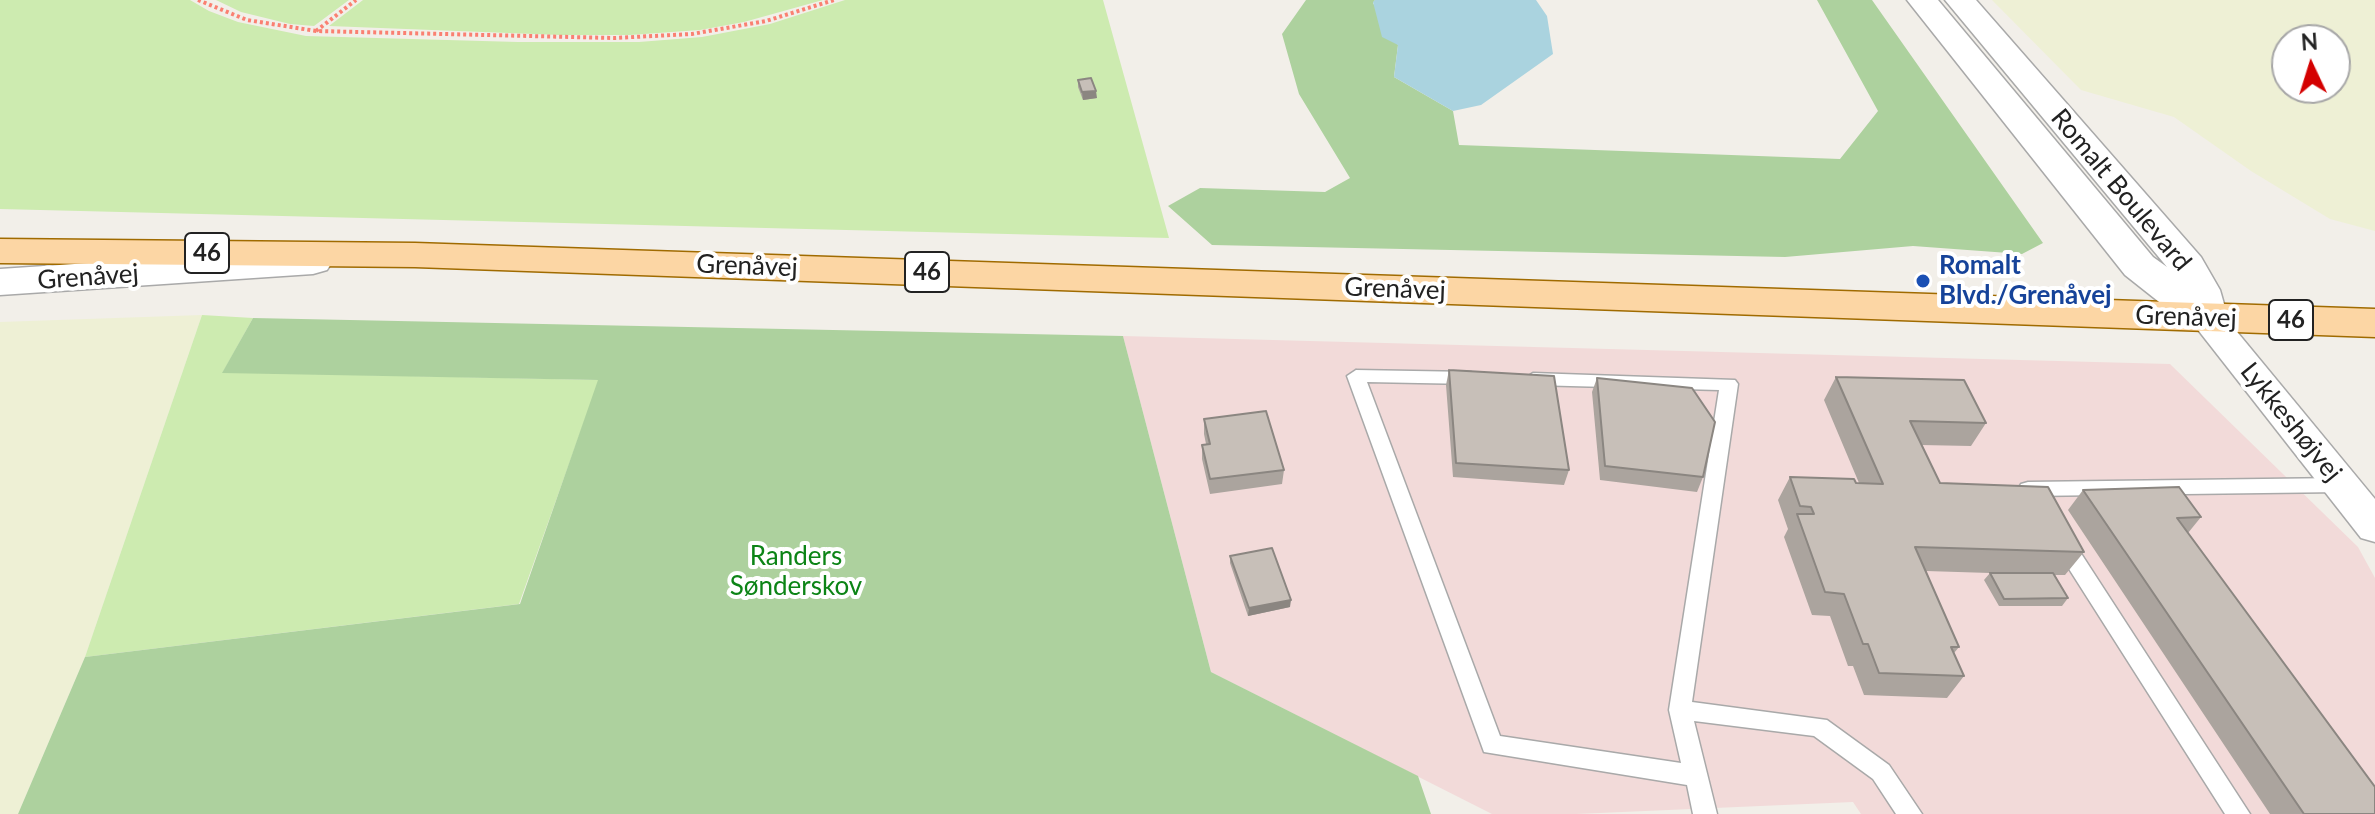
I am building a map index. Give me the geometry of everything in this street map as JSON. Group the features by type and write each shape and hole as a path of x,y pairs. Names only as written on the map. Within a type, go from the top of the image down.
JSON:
{"main road":[{"name":"Grenåvej","path":"0,251 415,255 2375,323"}],"street":[{"name":"Romalt Boulevard","path":"1922,0 2139,266 2207,318"},
{"name":"Romalt Boulevard","path":"1960,0 2187,266 2200,290 2207,318"},
{"name":"Grenåvej","path":"0,282 415,255"},
{"name":"Lykkeshøjvej","path":"2207,318 2375,527"}],"lane":[{"path":"1696,776 1492,745 1356,376 1729,384 1680,710 1696,776 1705,814"},
{"path":"2238,814 2027,487 2342,485"},
{"path":"1680,710 1819,727 1881,772 1910,814"}],"path":[{"path":"198,0 247,20 316,31 614,38 692,34 766,21 834,0"},
{"path":"316,31 356,0"}],"shaded area":[{"path":"1123,336 2170,364 2358,547 2375,578 2375,814 1861,814 1853,802 1576,814 1492,814 1211,672"}],"green space":[{"path":"0,0 190,0 238,22 306,36 639,42 702,37 770,24 845,0 1103,0 1169,238 0,209"},
{"path":"216,0 349,0 314,26 290,24 241,12"},
{"path":"363,0 823,0 744,22 700,30 630,35 329,26"},
{"path":"1306,0 1375,0 1373,3 1398,45 1394,77 1453,111 1459,145 1840,159 1878,111 1817,0 1872,0 2043,243 2022,254 1913,246 1785,257 1212,245 1168,206 1200,188 1325,192 1350,178 1299,94 1282,34"},
{"path":"1992,0 2375,0 2375,231 2330,219 2251,171 2174,117 2081,90"},
{"path":"202,315 85,657 18,814 0,814 0,322"},
{"path":"202,315 253,318 223,372 599,380 519,604 85,657"},
{"name":"Randers Sønderskov","path":"253,318 1123,336 1211,672 1418,776 1431,814 18,814 85,657 520,604 598,380 222,373"}],"water":[{"path":"1375,0 1536,0 1547,16 1553,54 1481,105 1453,111 1394,77 1398,45 1382,37"}],"building":[{"path":"1091,78 1096,91 1082,92 1078,80"},
{"path":"1449,370 1554,376 1569,470 1456,463"},
{"path":"1836,377 1964,380 1986,423 1910,421 1940,483 2048,487 2084,552 1915,547 1959,647 1951,647 1964,676 1879,673 1868,644 1863,644 1844,594 1825,592 1797,514 1814,514 1811,507 1800,506 1790,477 1854,479 1856,483 1883,484"},
{"path":"1597,378 1692,388 1715,422 1703,477 1605,466"},
{"path":"1266,411 1284,470 1210,479 1202,445 1210,444 1204,419"},
{"path":"2179,487 2201,517 2177,518 2375,787 2375,814 2304,814 2083,490"},
{"path":"1272,548 1291,600 1249,608 1230,556"},
{"path":"1990,573 2053,573 2068,598 2004,599"}],"place":[{"name":"Romalt Blvd./Grenåvej","path":"1923,281"}]}
